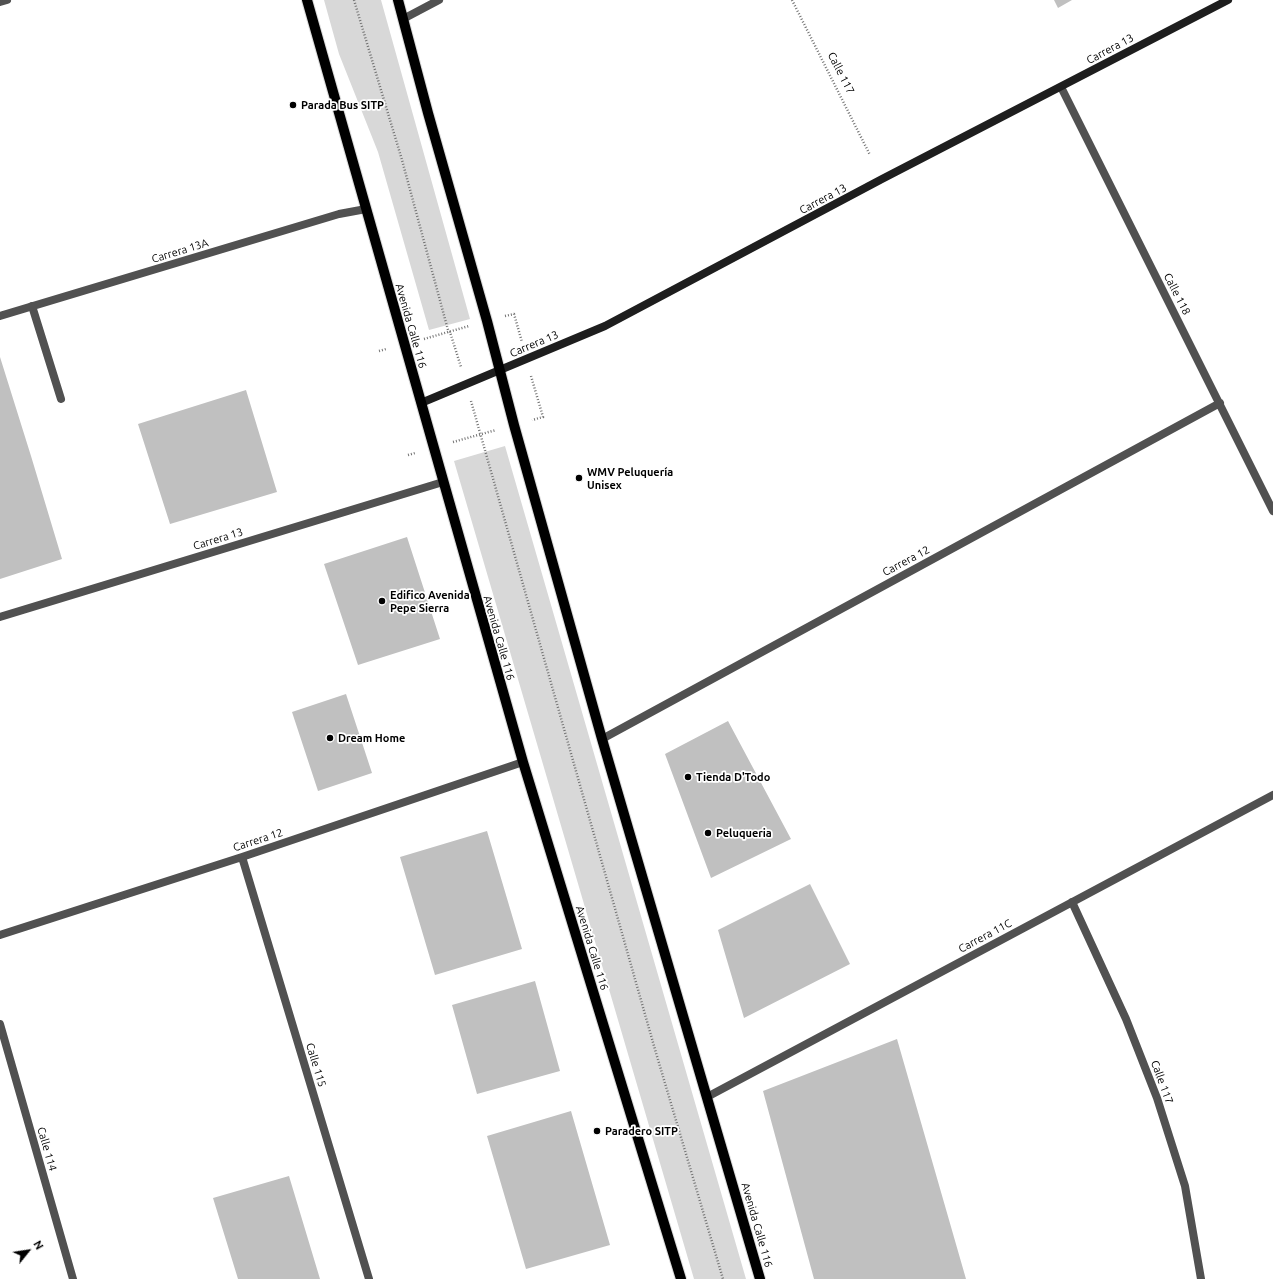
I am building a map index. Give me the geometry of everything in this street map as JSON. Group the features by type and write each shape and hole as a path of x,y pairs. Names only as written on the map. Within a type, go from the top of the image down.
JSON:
{"main road":[{"name":"Avenida Calle 116","path":"307,0 523,762 681,1279"},
{"name":"Avenida Calle 116","path":"398,0 514,425 602,739 760,1279"}],"street":[{"path":"0,2 7,0"},
{"path":"403,19 439,0"},
{"name":"Carrera 13","path":"421,403 605,326 882,179 1228,0"},
{"name":"Calle 118","path":"1061,87 1273,511"},
{"name":"Carrera 13A","path":"0,316 339,214 366,209"},
{"path":"32,306 62,399"},
{"name":"Carrera 12","path":"602,739 1220,403"},
{"name":"Carrera 13","path":"0,617 443,482"},
{"name":"Carrera 12","path":"0,935 242,857 523,762"},
{"name":"Carrera 11C","path":"707,1097 1273,795"},
{"name":"Calle 115","path":"242,857 369,1279"},
{"name":"Calle 117","path":"1072,902 1126,1018 1157,1098 1185,1186 1201,1279"},
{"name":"Calle 114","path":"0,1024 73,1279"}],"path":[{"path":"354,0 402,160 448,330 450,332 466,384 654,1046 722,1279"},
{"name":"Calle 117","path":"792,0 870,155"}],"shaded area":[{"path":"324,0 381,0 470,319 429,330 378,152 339,54"},
{"path":"505,446 746,1279 694,1279 454,461"}],"building":[{"path":"1054,0 1072,0 1058,8"},
{"path":"0,357 62,559 0,579"},
{"path":"246,390 277,492 170,524 138,424"},
{"name":"Edifico Avenida Pepe Sierra","path":"407,537 440,639 358,665 324,564"},
{"name":"Dream Home","path":"346,694 372,773 318,791 292,712"},
{"path":"728,721 791,839 711,878 665,754"},
{"path":"487,831 522,949 435,975 400,857"},
{"path":"810,884 850,964 744,1018 718,930"},
{"path":"535,981 560,1071 477,1094 452,1005"},
{"path":"897,1039 966,1279 814,1279 763,1091"},
{"path":"571,1111 610,1245 526,1269 487,1136"},
{"path":"289,1176 320,1279 238,1279 213,1198"}],"place":[{"name":"Parada Bus SITP","path":"293,105"},
{"name":"WMV Peluquería Unisex","path":"579,478"},
{"name":"Edifico Avenida Pepe Sierra","path":"382,601"},
{"name":"Dream Home","path":"330,738"},
{"name":"Tienda D'Todo","path":"688,777"},
{"name":"Peluqueria","path":"708,833"},
{"name":"Paradero SITP","path":"597,1131"}]}
